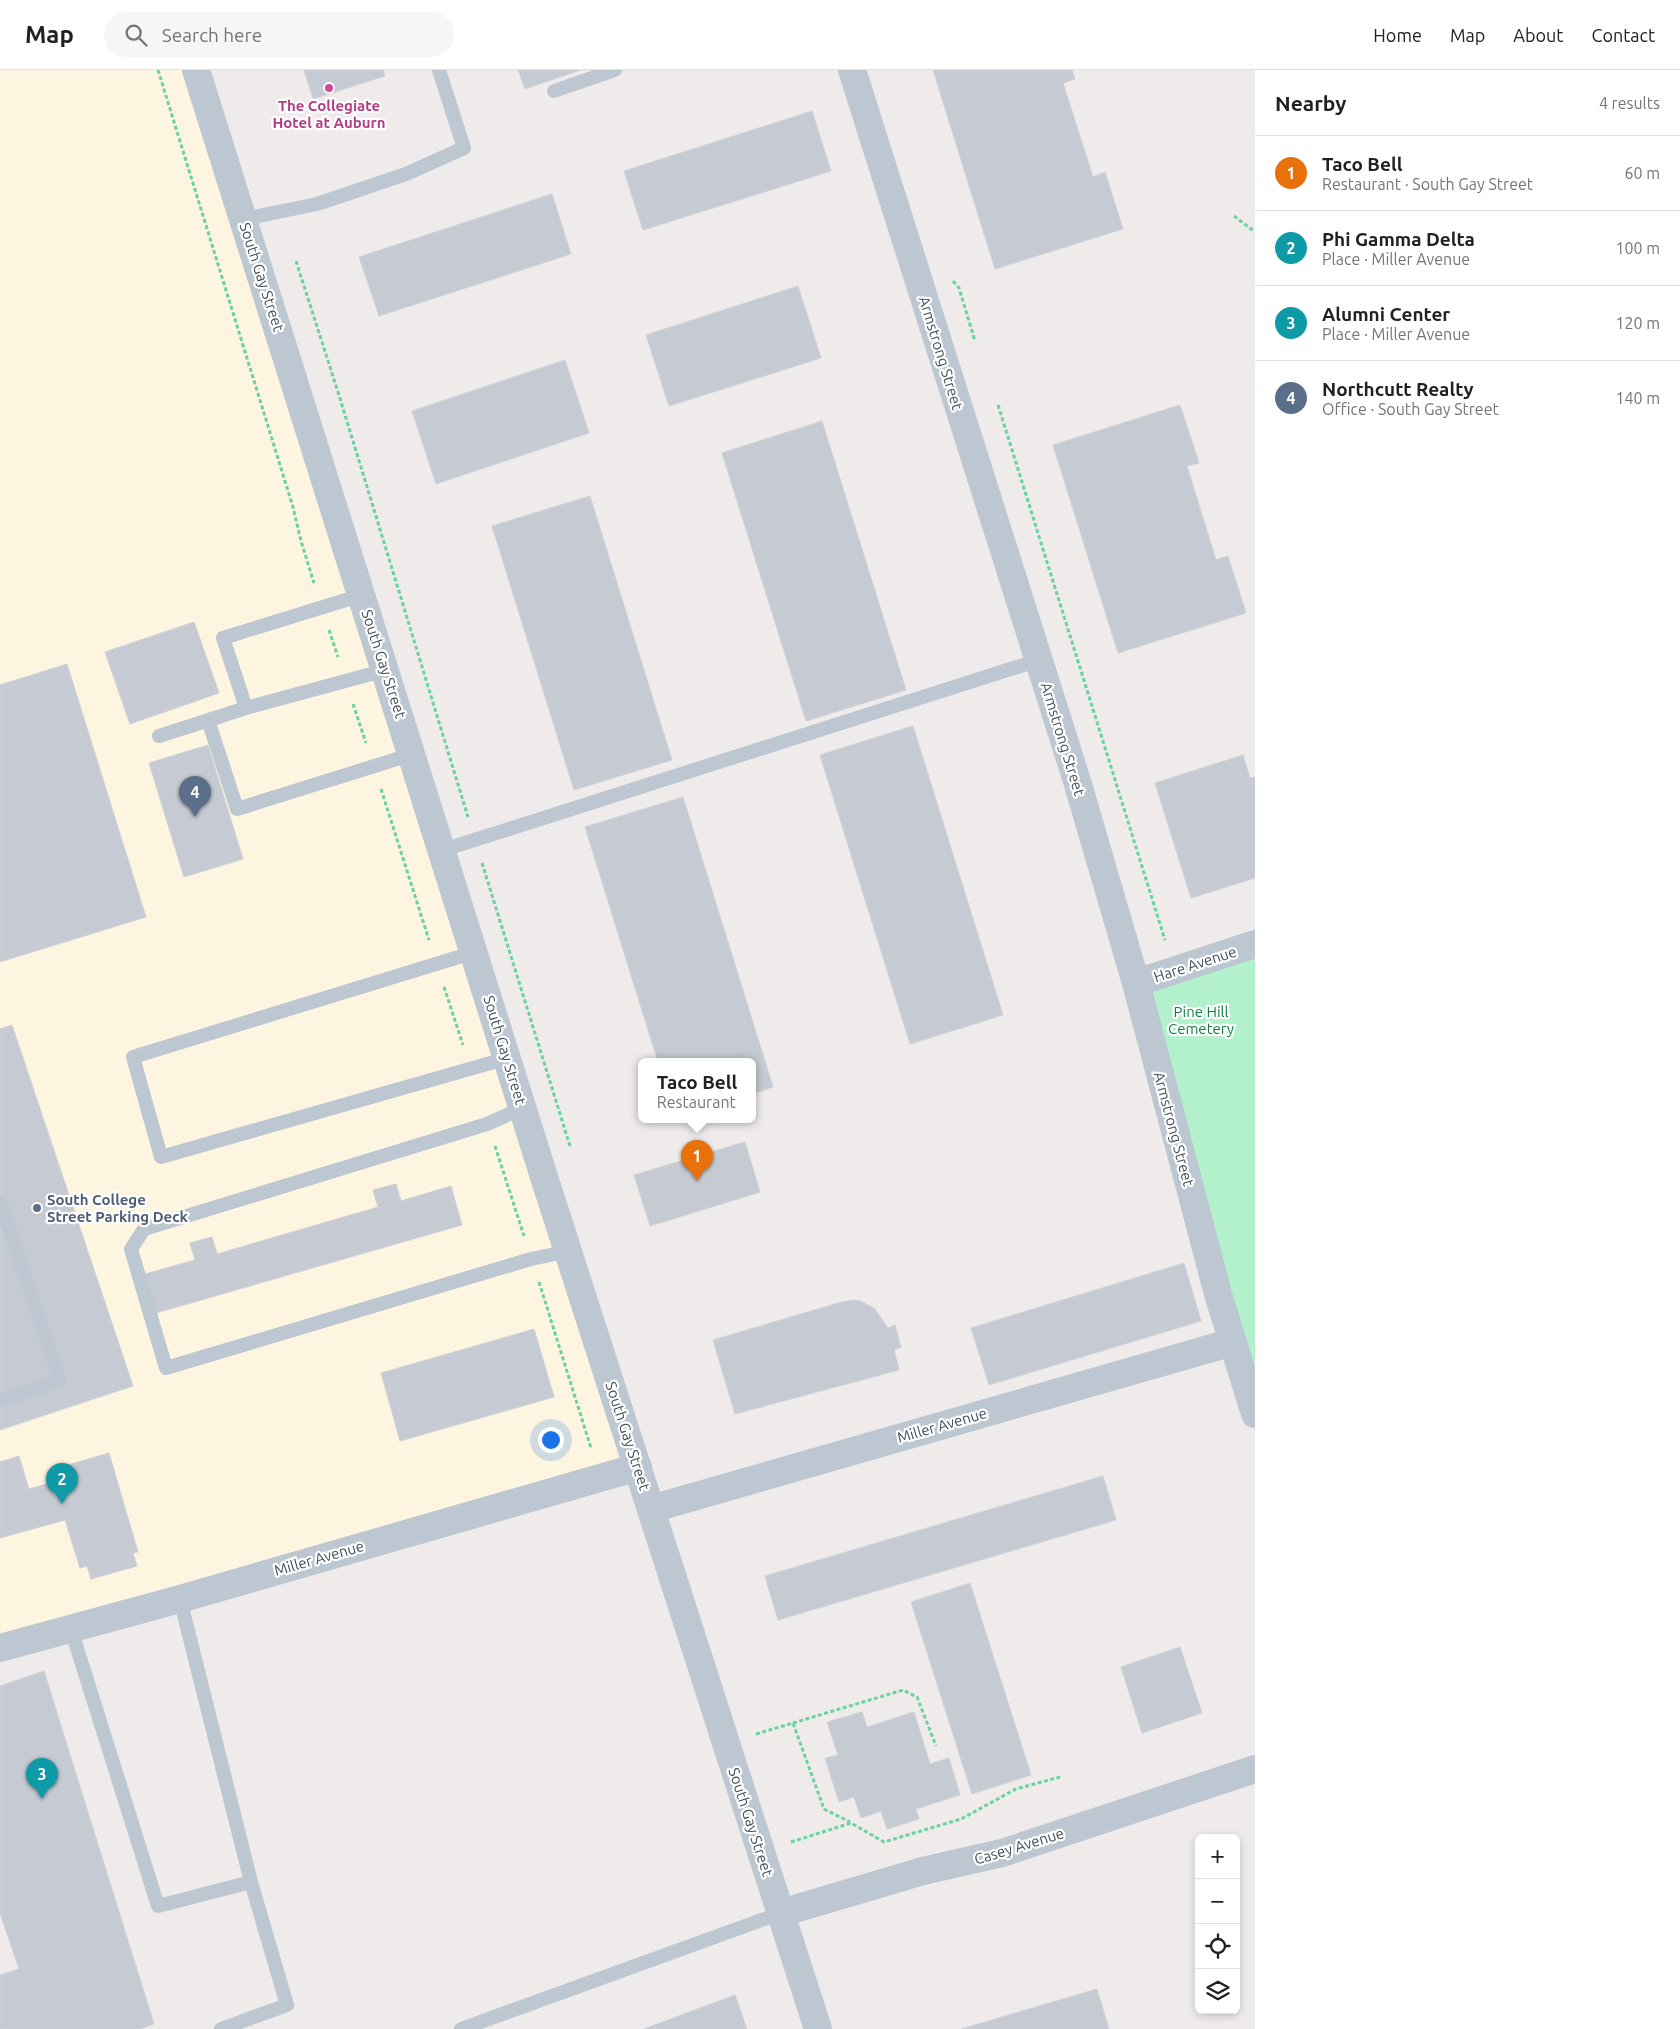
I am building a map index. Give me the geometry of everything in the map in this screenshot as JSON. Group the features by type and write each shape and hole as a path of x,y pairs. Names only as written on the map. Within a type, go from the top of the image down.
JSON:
{"street":[{"name":"South Gay Street","path":"196,70 568,1251 818,2029"},
{"name":"Armstrong Street","path":"852,70 1077,781 1136,983 1218,1294 1255,1414"},
{"name":"Hare Avenue","path":"1136,983 1255,944"},
{"name":"Miller Avenue","path":"651,1509 1233,1342"},
{"name":"Miller Avenue","path":"0,1648 180,1599 638,1467"},
{"name":"Casey Avenue","path":"781,1913 923,1872 1002,1853 1255,1769"}],"lane":[{"path":"244,220 317,204 406,174 464,148 438,70"},
{"path":"554,91 615,70"},
{"path":"246,708 223,638 362,595"},
{"path":"443,850 1039,660"},
{"path":"159,736 246,708 386,670"},
{"path":"208,720 236,809 413,754"},
{"path":"475,952 133,1057 162,1157 508,1058"},
{"path":"523,1108 487,1124 144,1229 131,1249 166,1368 531,1259 568,1251"},
{"path":"0,1202 60,1380 0,1401"},
{"path":"180,1599 251,1882 287,2005 221,2029"},
{"path":"71,1629 158,1906 251,1882"},
{"path":"461,2029 781,1913"}],"path":[{"path":"1234,216 1255,232"},
{"path":"998,405 1167,945"},
{"path":"754,1734 903,1690 917,1697 936,1746"},
{"path":"793,1723 824,1809 884,1842 961,1819 1016,1789 1060,1777"},
{"path":"788,1843 851,1823"}],"shaded area":[{"path":"0,70 196,70 638,1467 0,1648"}],"green space":[{"name":"Pine Hill Cemetery","path":"1255,945 1255,1414 1136,983"}],"building":[{"name":"The Collegiate Hotel at Auburn","path":"304,70 383,70 385,76 313,99"},
{"path":"518,70 580,70 525,89"},
{"path":"933,70 1072,70 1075,79 1063,83 1093,177 1105,172 1123,229 995,269"},
{"path":"812,111 831,171 643,230 624,171"},
{"path":"552,194 571,254 379,316 359,257"},
{"path":"798,286 821,358 669,406 646,335"},
{"path":"565,360 589,433 436,484 412,411"},
{"path":"1180,405 1199,463 1187,466 1216,560 1228,556 1246,613 1118,653 1053,445"},
{"path":"822,421 906,690 806,721 722,453"},
{"path":"590,496 672,760 574,790 492,526"},
{"path":"194,622 219,693 130,724 105,652"},
{"path":"67,664 146,917 0,962 0,685"},
{"path":"913,726 1003,1015 910,1044 820,755"},
{"path":"208,745 243,859 184,877 149,763"},
{"path":"1243,755 1250,778 1255,777 1255,878 1191,898 1155,783"},
{"path":"683,797 773,1087 756,1093 756,1058 657,1058 585,827"},
{"name":"South College Street Parking Deck","path":"12,1025 133,1386 0,1430 0,1029"},
{"path":"745,1142 760,1192 650,1226 634,1175"},
{"path":"396,1184 401,1201 451,1186 462,1225 156,1313 145,1274 195,1260 190,1243 212,1237 217,1254 378,1207 373,1190"},
{"path":"1184,1263 1201,1321 989,1385 971,1328"},
{"path":"853,1300 861,1301 875,1309 888,1328 895,1325 901,1347 894,1350 899,1370 735,1414 713,1340"},
{"path":"534,1329 554,1397 400,1441 381,1373"},
{"path":"109,1453 138,1552 133,1553 137,1566 91,1579 87,1566 80,1568 65,1520 0,1538 0,1462 19,1456 29,1489 57,1481 54,1469"},
{"path":"1103,1476 1116,1520 778,1620 765,1576"},
{"path":"970,1583 1031,1775 972,1794 911,1602"},
{"path":"1180,1647 1202,1713 1142,1733 1121,1667"},
{"path":"44,1671 154,2024 140,2029 0,2029 0,1975 19,1969 0,1913 0,1686"},
{"path":"862,1712 867,1727 914,1712 930,1764 949,1758 960,1795 916,1809 919,1819 887,1829 881,1811 861,1818 854,1797 839,1802 825,1758 838,1755 827,1722"},
{"path":"1097,1989 1109,2029 961,2029"},
{"path":"735,1995 747,2029 644,2029"}],"place":[{"name":"The Collegiate Hotel at Auburn","path":"329,88"},
{"name":"Northcutt Realty","path":"195,817"},
{"name":"Taco Bell","path":"697,1181"},
{"name":"South College Street Parking Deck","path":"37,1208"},
{"name":"Phi Gamma Delta","path":"62,1504"},
{"name":"Alumni Center","path":"42,1799"}]}
